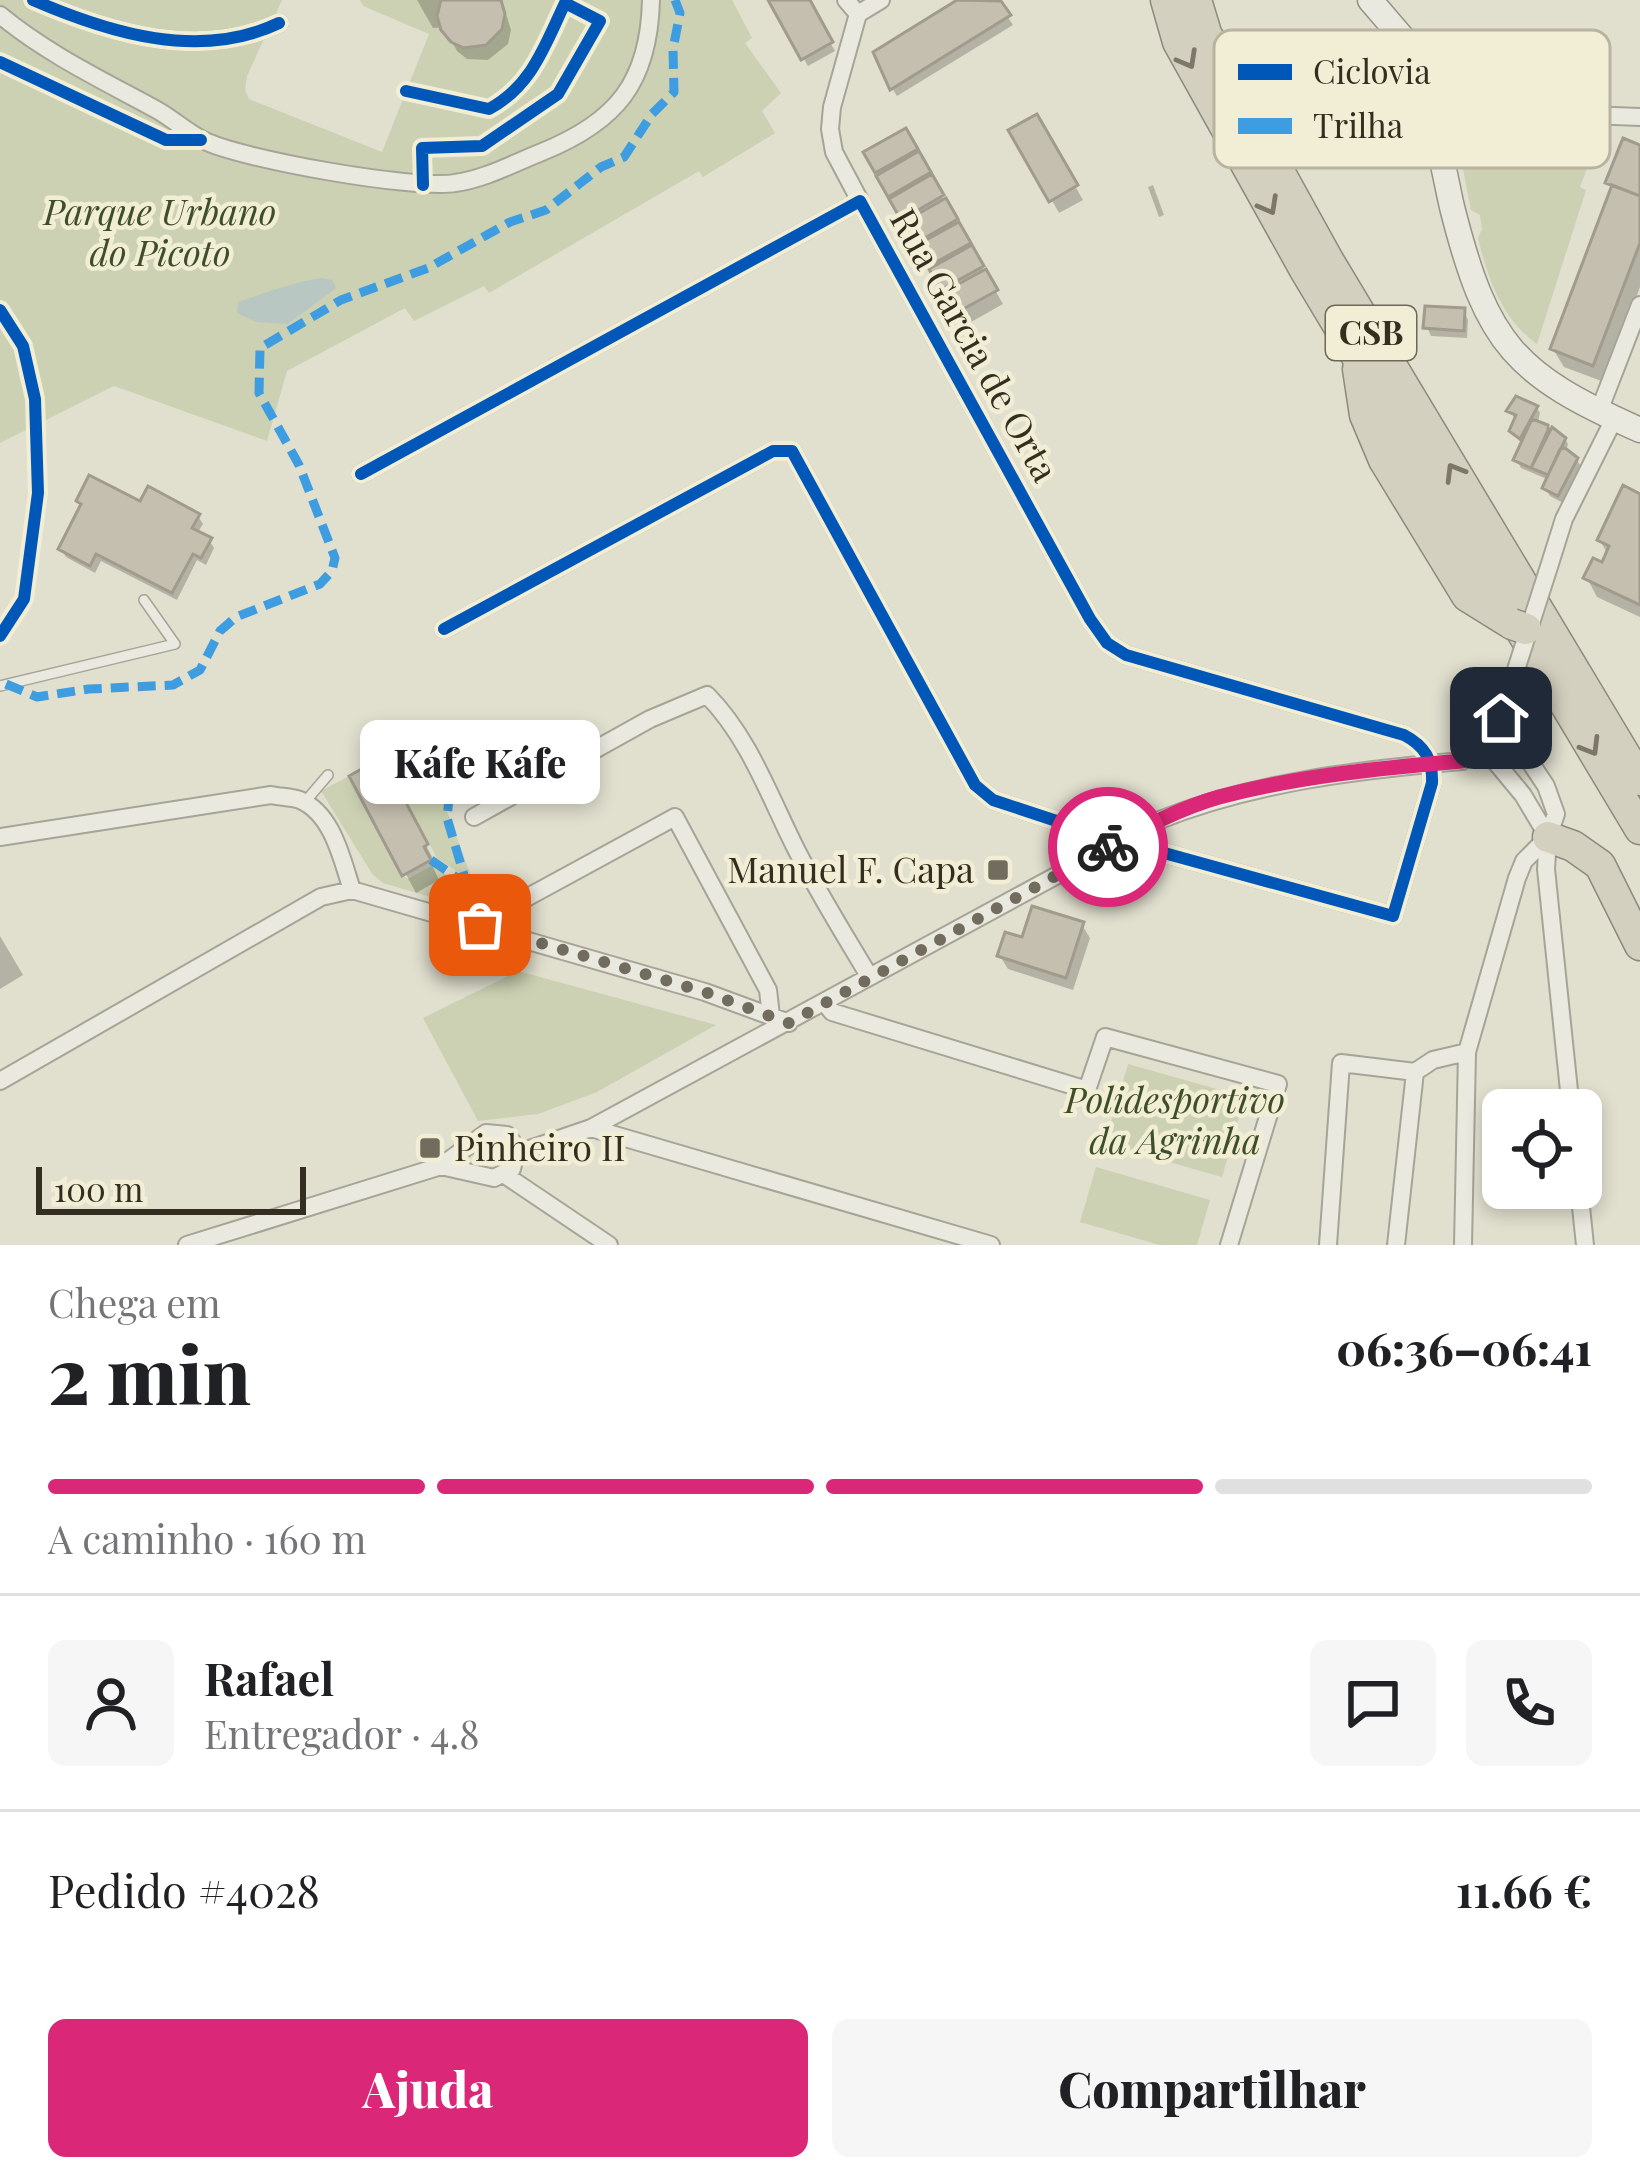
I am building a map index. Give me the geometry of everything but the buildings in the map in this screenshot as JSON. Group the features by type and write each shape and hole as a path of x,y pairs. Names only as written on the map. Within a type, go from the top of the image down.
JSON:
{"highway":[{"name":"CSB","path":"1196,0 1214,46"},
{"name":"CSB","path":"1165,5 1214,106"},
{"name":"CSB","path":"1249,168 1640,829"},
{"name":"CSB","path":"1277,168 1602,718"},
{"path":"1357,357 1365,416 1384,460 1467,596 1522,627"},
{"path":"1602,718 1640,752"},
{"path":"1602,718 1640,780"},
{"path":"1548,837 1573,846 1600,865 1640,945"}],"street":[{"path":"33,0 77,19 165,39 236,39 279,22"},
{"path":"0,15 47,49 181,123 201,140 232,151 423,185 476,178 561,144 607,117 633,80 650,22 651,0"},
{"path":"860,200 834,152 832,107 852,7 881,0"},
{"path":"1372,1 1396,30"},
{"path":"1610,116 1640,117"},
{"path":"1445,168 1467,267 1508,348 1538,376 1640,430"},
{"name":"Rua Garcia de Orta","path":"362,475 860,200 1107,643 1126,655 1404,735 1418,742 1433,764"},
{"path":"518,1153 591,1128 780,1020 824,1002 1120,840 1216,798 1304,779 1462,761 1484,748 1501,718 1522,627 1607,415 1640,305"},
{"path":"445,629 773,451 792,451 976,785 993,800 1393,916 1432,783 1433,764"},
{"path":"474,817 650,718 706,695 724,713 748,753 869,976"},
{"path":"1501,718 1553,800 1556,814 1548,837 1546,869 1569,1089"},
{"path":"1484,748 1523,795 1548,837"},
{"path":"0,837 271,795 304,803 326,822 352,890"},
{"path":"504,910 675,817 780,1020"},
{"path":"1463,1245 1467,1052 1524,861 1548,837"},
{"path":"0,1081 321,897 352,890 705,992 780,1020"},
{"path":"824,1002 832,1012 1087,1090 1105,1037 1279,1084 1229,1245"},
{"path":"1328,1245 1341,1063 1415,1072 1432,1060 1467,1052"},
{"path":"1396,1245 1415,1072"},
{"path":"591,1128 991,1245"},
{"path":"187,1245 441,1166 486,1133 497,1132 513,1141 518,1153 505,1175"},
{"path":"473,1145 472,1163 482,1175"},
{"path":"441,1166 505,1175 608,1245"},
{"path":"1581,1209 1585,1245"}],"lane":[{"path":"0,686 175,644 144,601"},
{"path":"304,803 328,775"}],"green space":[{"name":"Parque Urbano do Picoto","path":"0,0 282,0 247,76 249,99 382,152 429,34 363,6 360,0 732,0 752,38 745,43 781,93 762,111 775,133 703,177 699,171 489,293 484,286 414,321 405,308 287,371 267,441 114,386 0,443"},
{"path":"1463,168 1587,168 1580,187 1586,190 1537,344 1514,323 1492,283 1478,238 1480,215 1471,210"},
{"path":"430,764 473,882 437,858 395,782"},
{"path":"349,776 403,876 408,879 433,865 477,890 485,913 383,883 373,875 321,791"},
{"path":"518,971 716,1025 597,1092 538,1114 478,1121 423,1018"},
{"name":"Polidesportivo da Agrinha","path":"1128,1064 1245,1097 1222,1177 1105,1144"},
{"name":"Polidesportivo da Agrinha","path":"1096,1167 1210,1200 1197,1245 1160,1245 1080,1222"}],"shaded area":[{"path":"322,278 332,280 336,288 288,324 256,322 237,313 238,302"}],"marked path":[{"path":"6,684 37,697 173,685 200,670 220,631 236,617 320,584 332,571 335,558 299,465 259,393 260,348 341,300 428,268 510,222 546,210 601,167 624,157 652,114 674,92 673,49 680,13 675,0"},
{"path":"421,746 449,799 447,818 466,882"},
{"path":"431,860 488,892 499,913"}],"cycle path":[{"path":"33,0 123,32 186,41 218,40 279,23"},
{"path":"406,91 489,109 527,76 565,3 600,21 558,94 482,146 422,148 423,185"},
{"path":"0,62 166,140 201,140"},
{"path":"361,474 860,201 1107,643 1126,655 1404,735 1426,754 1432,783 1393,916 1099,835 993,800 975,785 792,451 773,451 444,629"},
{"path":"0,310 23,346 35,399 38,493 24,599 0,636"}],"way so far":[{"path":"480,925 705,992 789,1023 1108,847"}],"place":[{"name":"Manuel F. Capa","path":"998,870"},
{"name":"Káfe Káfe","path":"480,925"},
{"name":"Pinheiro II","path":"430,1148"}],"route":[{"path":"1108,847 1157,820 1216,798 1304,779 1462,761 1484,748 1501,718"}]}
